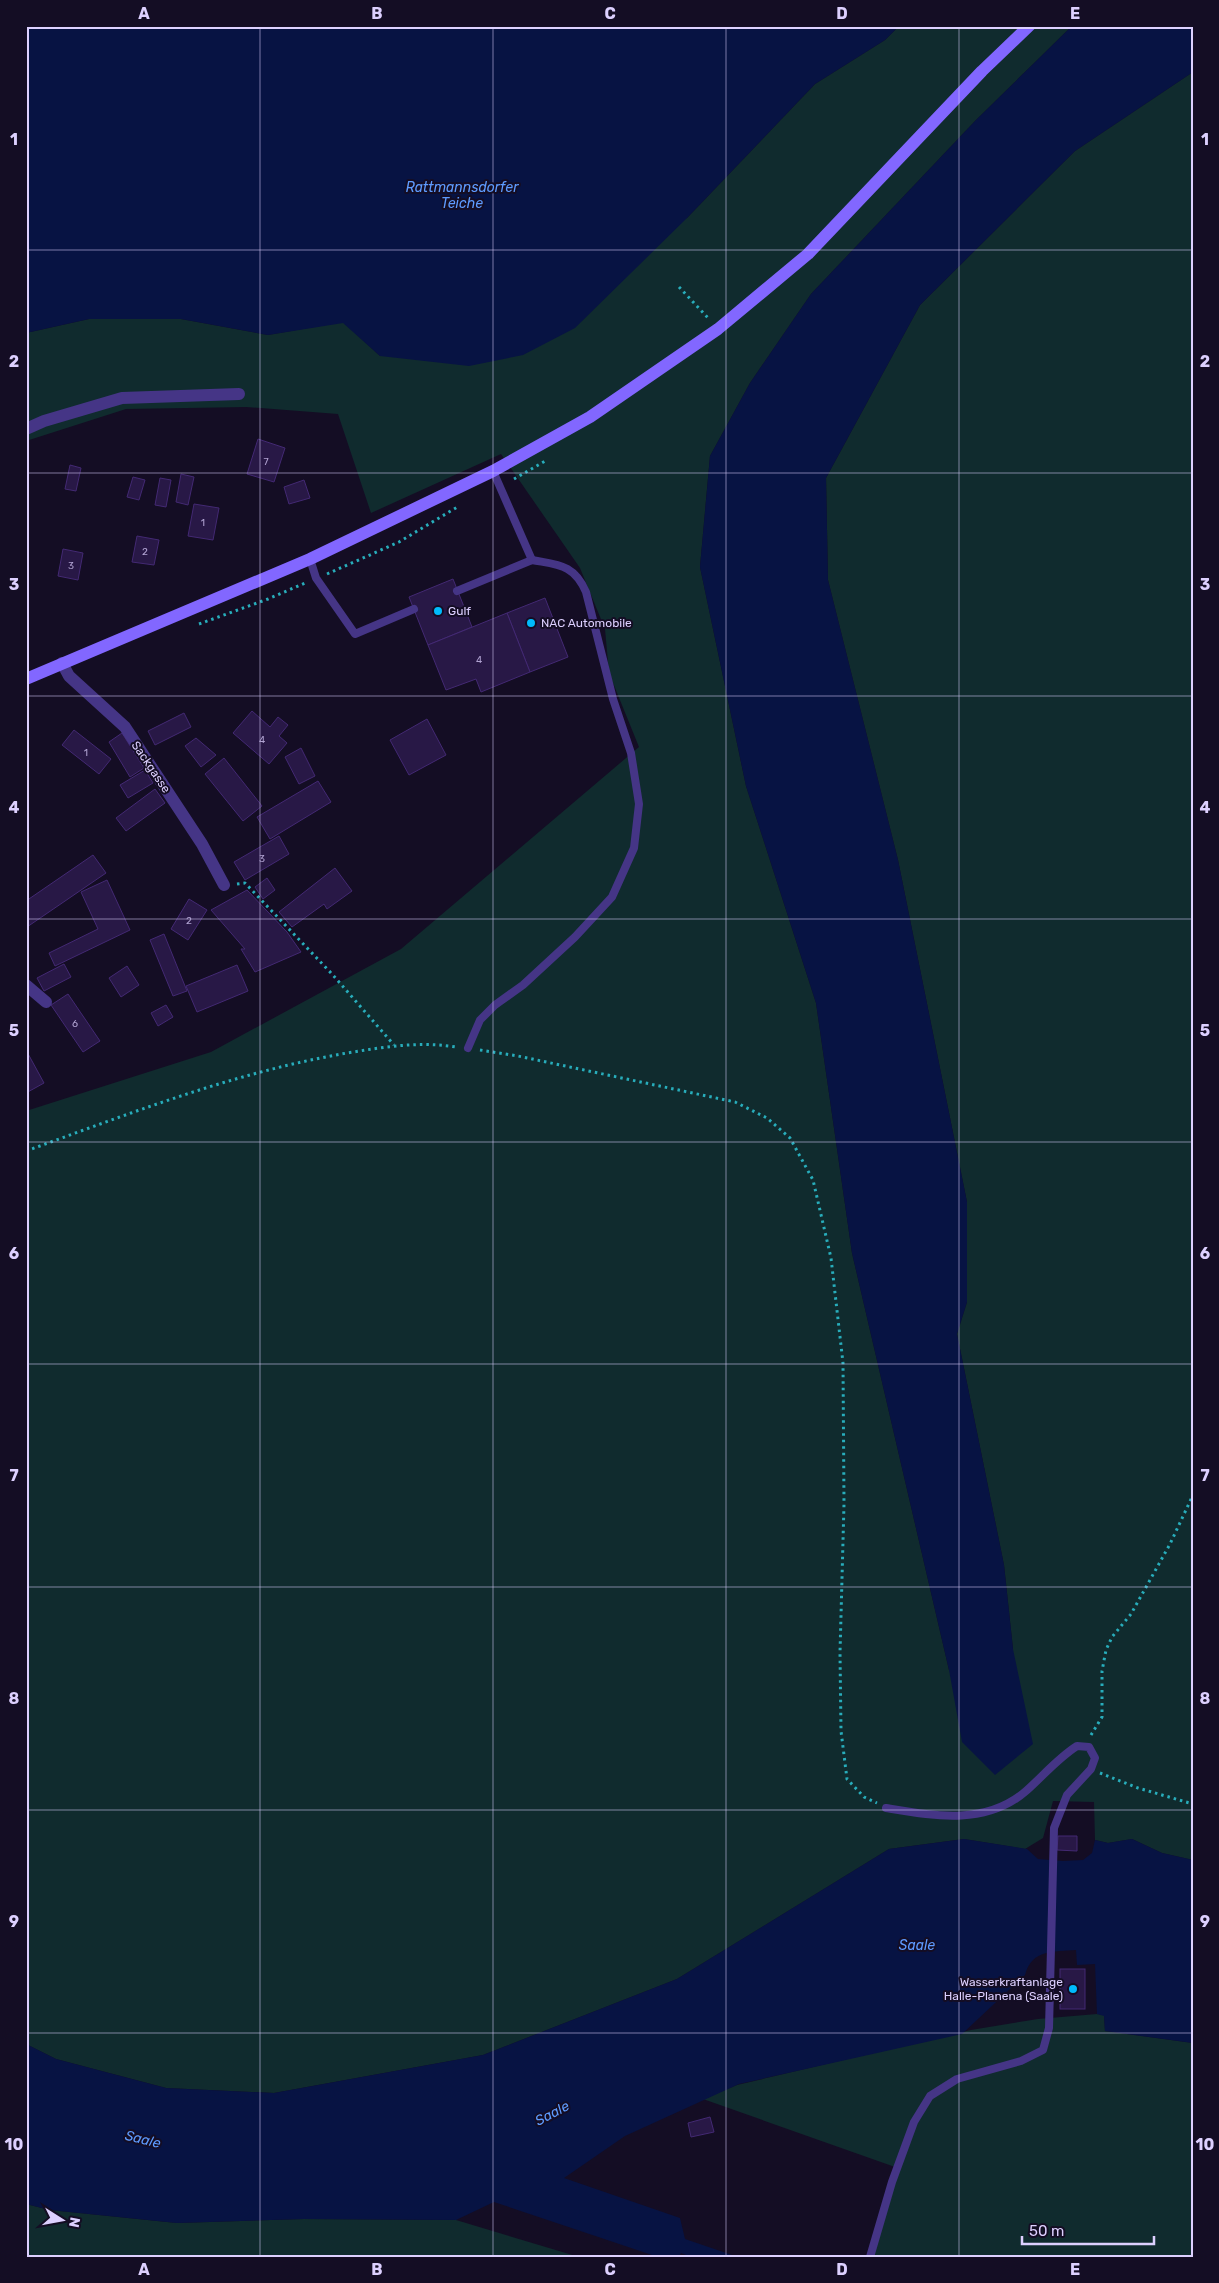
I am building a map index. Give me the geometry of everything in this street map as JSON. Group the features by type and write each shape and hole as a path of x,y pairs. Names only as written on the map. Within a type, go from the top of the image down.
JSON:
{"main road":[{"path":"26,679 310,559 493,471 590,417 718,329 808,254 982,71 1029,26"}],"street":[{"path":"26,429 44,421 122,398 239,394"},
{"name":"Sackgasse","path":"62,663 69,676 125,728 202,844 224,885"},
{"path":"26,985 46,1002"}],"lane":[{"path":"493,471 532,560"},
{"path":"310,559 316,578 355,634 414,609"},
{"path":"458,592 532,560 565,566 581,581 586,592 614,699 631,753 639,804 634,848 612,897 575,937 523,985 495,1005 480,1020 472,1034 468,1048"},
{"path":"871,2255 892,2182 914,2122 930,2096 956,2078 1021,2061 1043,2050 1049,2028 1054,1828 1067,1795 1091,1769 1095,1758 1089,1747 1078,1746 1069,1751 1008,1805 976,1814 939,1817 886,1808"}],"path":[{"path":"679,287 718,329"},
{"path":"499,486 553,456"},
{"path":"193,626 268,599 398,542 466,501"},
{"path":"224,885 245,883 325,967 394,1045"},
{"path":"26,1151 185,1093 312,1059 394,1045 432,1043 518,1056 735,1102 767,1118 790,1138 813,1180 831,1258 843,1363 844,1504 840,1653 842,1731 847,1779 864,1798 886,1808"},
{"path":"1084,1746 1102,1717 1102,1671 1106,1650 1112,1637 1131,1614 1150,1582 1193,1495"},
{"path":"1091,1769 1138,1788 1193,1804"}],"green space":[{"path":"899,26 1072,26 976,120 811,294 750,383 710,456 700,567 746,786 816,1003 852,1253 949,1670 1013,1649 1004,1565 957,1334 967,1302 967,1202 898,860 828,580 826,478 920,305 1075,151 1193,72 1193,1860 1162,1853 1132,1839 1108,1843 1095,1840 1094,1802 1053,1801 1043,1838 1025,1849 964,1839 889,1849 677,1979 483,2055 274,2093 166,2088 56,2059 26,2044 26,1111 211,1052 401,949 639,747 609,673 605,629 580,568 501,454 371,513 338,414 246,407 126,409 26,441 26,333 89,319 181,319 268,335 343,322 380,356 687,218 815,84 885,40"},
{"path":"1104,2015 1105,2031 1193,2043 1193,2257 869,2257 895,2167 703,2099 737,2085 971,2030 1038,2019"},
{"path":"26,2204 50,2210 177,2223 304,2219 456,2220 579,2257 26,2257"}],"water":[{"name":"Rattmannsdorfer Teiche","path":"26,26 899,26 885,40 815,84 687,218 575,328 523,355 469,366 380,356 343,323 268,335 181,319 89,319 26,333"},
{"path":"1072,26 1193,26 1193,72 1075,151 920,305 826,478 828,580 898,860 967,1202 967,1302 957,1334 1004,1565 1013,1649 1033,1744 995,1775 962,1742 949,1670 852,1253 816,1003 746,786 700,567 710,456 750,383 811,294 976,120"},
{"name":"Saale","path":"964,1839 1027,1849 1038,1859 1063,1861 1083,1860 1092,1853 1095,1840 1108,1843 1132,1839 1162,1853 1193,1860 1193,2043 1105,2031 1104,2016 1097,2014 1095,1964 1077,1965 1076,1950 1052,1952 1038,1956 1033,1960 1025,1975 962,2034 739,2084 625,2136 564,2178 680,2218 685,2239 738,2257 691,2257 681,2253 679,2257 658,2257 494,2202 456,2220 304,2219 177,2223 50,2210 26,2204 26,2044 56,2059 166,2088 274,2093 483,2055 677,1979 889,1849"}],"building":[{"path":"258,439 285,448 274,482 247,474"},
{"path":"70,465 81,468 76,491 65,489"},
{"path":"181,474 194,477 188,505 176,502"},
{"path":"133,477 145,480 139,500 127,497"},
{"path":"160,478 171,480 166,507 155,505"},
{"path":"304,480 310,498 289,504 284,487"},
{"path":"194,504 219,508 213,540 188,536"},
{"path":"137,536 159,540 154,565 132,562"},
{"path":"63,549 83,553 78,580 58,576"},
{"path":"453,579 472,627 428,645 409,597"},
{"path":"545,598 568,657 530,672 507,613"},
{"path":"507,613 530,672 481,692 476,679 446,690 428,645"},
{"path":"252,711 270,727 278,717 288,725 279,736 287,743 269,764 233,733"},
{"path":"184,713 191,727 155,745 148,731"},
{"path":"427,719 446,755 409,775 390,740"},
{"path":"74,730 111,759 99,774 62,745"},
{"path":"122,733 144,768 130,777 109,742"},
{"path":"196,738 216,755 201,767 185,746"},
{"path":"301,748 315,776 299,784 285,757"},
{"path":"224,758 262,806 243,821 205,774"},
{"path":"145,770 153,783 128,798 120,785"},
{"path":"318,781 331,802 270,839 257,817"},
{"path":"155,789 165,803 126,831 116,818"},
{"path":"279,836 289,854 245,880 234,862"},
{"path":"93,855 106,873 27,927 26,901"},
{"path":"335,868 352,891 327,909 324,904 292,927 279,912"},
{"path":"267,878 275,890 263,899 255,887"},
{"path":"107,880 130,930 55,966 49,953 98,929 81,892"},
{"path":"247,890 287,932 301,952 255,972 241,949 245,949 211,910"},
{"path":"189,899 207,910 188,940 171,929"},
{"path":"164,934 187,991 173,996 150,940"},
{"path":"64,964 71,977 44,991 37,978"},
{"path":"237,965 248,991 197,1012 186,986"},
{"path":"127,966 139,985 121,997 109,978"},
{"path":"68,994 100,1041 83,1052 51,1005"},
{"path":"166,1005 173,1017 158,1026 151,1013"},
{"path":"26,1050 44,1083 26,1093"},
{"path":"1058,1836 1077,1836 1077,1851 1057,1850"},
{"name":"Wasserkraftanlage Halle-Planena (Saale)","path":"1060,1969 1085,1969 1085,2009 1060,2009"},
{"path":"710,2117 714,2132 691,2137 688,2123"}],"place":[{"name":"Gulf","path":"438,611"},
{"name":"NAC Automobile","path":"531,623"},
{"name":"Wasserkraftanlage Halle-Planena (Saale)","path":"1073,1989"}]}
